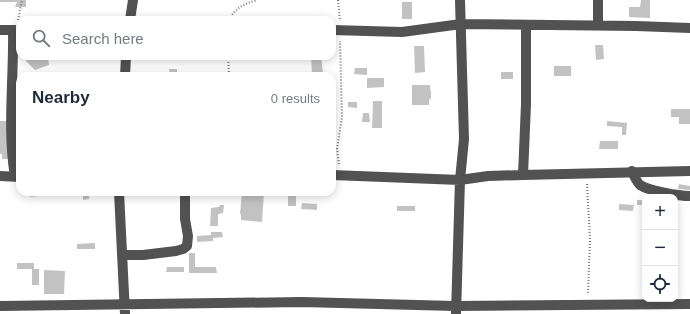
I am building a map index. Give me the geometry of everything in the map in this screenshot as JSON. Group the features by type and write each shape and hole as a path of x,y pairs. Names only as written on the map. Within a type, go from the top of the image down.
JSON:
{"street":[{"path":"131,16 133,0"},
{"path":"456,310 460,180 464,139 460,0"},
{"path":"598,0 598,25"},
{"path":"336,34 402,32 461,24 598,25 690,28"},
{"path":"523,175 526,104 526,24"},
{"path":"0,30 16,30 12,130 12,153 16,169"},
{"path":"125,72 126,60"},
{"path":"336,175 460,180 488,176 632,171 690,171"},
{"path":"632,171 636,180 641,185 649,189 676,195 690,196"},
{"path":"0,176 16,177"},
{"path":"119,196 124,309"},
{"path":"122,255 176,252 184,249 188,241 185,219 185,196"},
{"path":"0,306 124,309 302,302 456,310 587,305 690,304"}],"path":[{"path":"19,16 22,0"},
{"path":"231,16 246,3 257,0"},
{"path":"338,0 340,22"},
{"path":"336,34 342,117 337,149 340,165 344,175"},
{"path":"228,60 229,72"},
{"path":"586,173 590,239 587,305"}],"building":[{"path":"0,0 26,0 26,7 15,7 17,2 0,2"},
{"path":"641,0 650,0 650,18 629,17 629,7 640,7"},
{"path":"402,2 412,2 412,19 402,19"},
{"path":"595,45 603,45 604,59 596,60"},
{"path":"414,46 424,46 425,72 415,73"},
{"path":"48,60 49,65 35,70 26,61"},
{"path":"311,60 321,60 323,72 312,72"},
{"path":"554,66 571,66 571,76 554,76"},
{"path":"355,68 367,68 367,75 354,74"},
{"path":"169,69 177,69 177,72 169,72"},
{"path":"501,72 513,72 513,79 501,79"},
{"path":"367,78 384,78 384,87 367,88"},
{"path":"412,85 430,85 431,98 429,100 429,105 412,105"},
{"path":"373,101 382,101 382,128 372,128"},
{"path":"348,102 357,102 357,108 348,107"},
{"path":"671,109 690,109 690,124 679,124 679,117 671,117"},
{"path":"363,113 369,113 370,122 362,122"},
{"path":"0,121 8,121 10,159 2,159 2,154 0,154"},
{"path":"607,121 627,123 626,135 622,135 622,127 607,126"},
{"path":"600,141 618,141 618,149 599,149"},
{"path":"679,184 690,186 690,190 678,189"},
{"path":"83,196 89,196 89,199 83,200"},
{"path":"242,196 264,196 262,222 241,220"},
{"path":"288,196 296,196 296,206 288,206"},
{"path":"637,200 642,200 642,205 637,205"},
{"path":"302,203 317,204 317,210 301,209"},
{"path":"619,204 634,205 633,211 619,210"},
{"path":"220,205 224,205 223,213 218,214 218,226 210,226 211,208 219,207"},
{"path":"397,206 415,206 415,211 397,211"},
{"path":"211,232 222,232 223,237 213,238 213,241 197,242 197,236 211,235"},
{"path":"95,243 95,249 77,249 77,244"},
{"path":"189,253 195,253 195,267 216,267 217,273 189,273"},
{"path":"17,263 34,263 34,269 39,269 39,285 32,285 32,269 17,269"},
{"path":"167,267 184,267 184,272 166,272"},
{"path":"44,270 65,271 64,294 44,294"}]}
